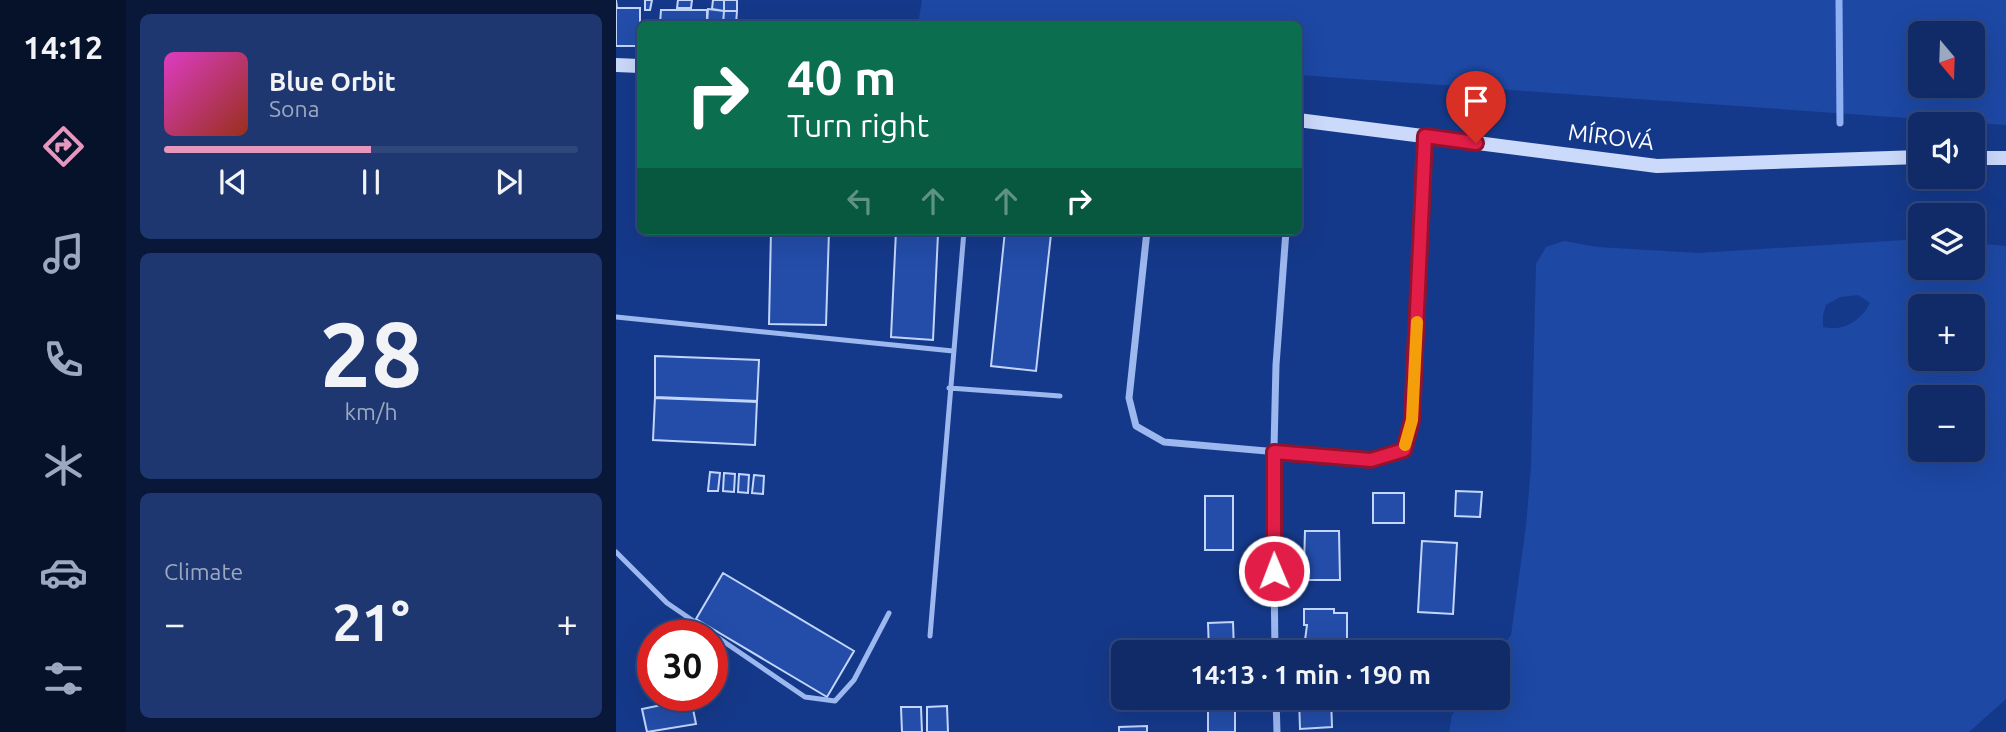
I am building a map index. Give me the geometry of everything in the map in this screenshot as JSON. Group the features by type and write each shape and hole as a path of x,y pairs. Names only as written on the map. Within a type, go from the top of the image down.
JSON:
{"street":[{"path":"616,65 637,66"},
{"name":"MÍROVÁ","path":"1302,121 1657,166 1908,157"},
{"path":"1147,235 1129,398 1136,426 1164,442 1274,452 1371,460 1404,450 1412,420 1425,136"},
{"path":"1985,158 2006,158"},
{"path":"1275,640 1276,365 1286,235"},
{"path":"1276,710 1277,732"}],"lane":[{"path":"930,636 964,235"},
{"path":"616,317 953,351"},
{"path":"949,388 1060,396"},
{"path":"616,552 667,603 805,696 835,701 854,680 889,612"}],"shaded area":[{"path":"922,0 2006,0 2006,125 1985,124 1985,112 1908,112 1908,118 1302,75 1302,21 918,21"},
{"path":"1908,240 1908,280 1985,280 1985,244 2006,246 2006,699 1969,732 1449,732 1456,710 1510,710 1510,640 1507,640 1511,635 1526,526 1531,467 1536,264 1546,247 1564,241 1598,247 1698,253","holes":["1858,295 1870,303 1862,315 1851,324 1838,328 1823,327 1826,305 1840,297"]}],"building":[{"path":"616,0 617,8 640,8 640,21 637,21 637,46 616,46"},
{"path":"645,0 652,0 650,10 645,10"},
{"path":"678,0 692,0 691,8 677,8"},
{"path":"713,0 724,0 724,11 712,9"},
{"path":"724,0 737,0 737,11 724,11"},
{"path":"708,9 724,11 723,21 707,21"},
{"path":"661,10 707,10 707,21 660,21"},
{"path":"724,11 737,11 736,21 723,21"},
{"path":"771,235 829,235 826,325 769,324"},
{"path":"896,235 938,235 933,340 891,337"},
{"path":"1005,235 1051,235 1036,371 991,366"},
{"path":"655,356 759,360 757,402 655,398"},
{"path":"655,397 757,401 755,445 653,440"},
{"path":"710,472 720,473 718,491 708,491"},
{"path":"724,473 735,474 734,492 723,491"},
{"path":"739,474 749,475 748,493 738,492"},
{"path":"754,475 764,476 763,494 752,493"},
{"path":"1456,491 1482,492 1480,517 1455,516"},
{"path":"1373,493 1404,493 1404,523 1373,523"},
{"path":"1205,496 1233,496 1233,550 1205,550"},
{"path":"1305,531 1339,531 1340,580 1306,580"},
{"path":"1422,541 1457,543 1453,614 1418,612"},
{"path":"723,573 854,651 827,697 728,638 728,620 696,619"},
{"path":"1304,609 1334,609 1334,613 1347,613 1347,640 1305,640 1307,625 1304,625"},
{"path":"1233,622 1234,640 1209,640 1208,623"},
{"path":"947,706 948,732 927,732 927,707"},
{"path":"901,707 921,707 922,732 902,732"},
{"path":"1208,710 1235,710 1235,732 1208,732"},
{"path":"1299,710 1331,710 1332,727 1300,729"},
{"path":"642,711 693,711 696,724 647,732"},
{"path":"1147,726 1147,732 1119,732 1119,727"}],"waterway":[{"path":"1839,0 1840,123"}],"slow traffic":[{"path":"1405,445 1412,420 1417,322"}],"route":[{"path":"1274,571 1274,452 1371,460 1404,450 1412,420 1425,136 1476,143"}]}
